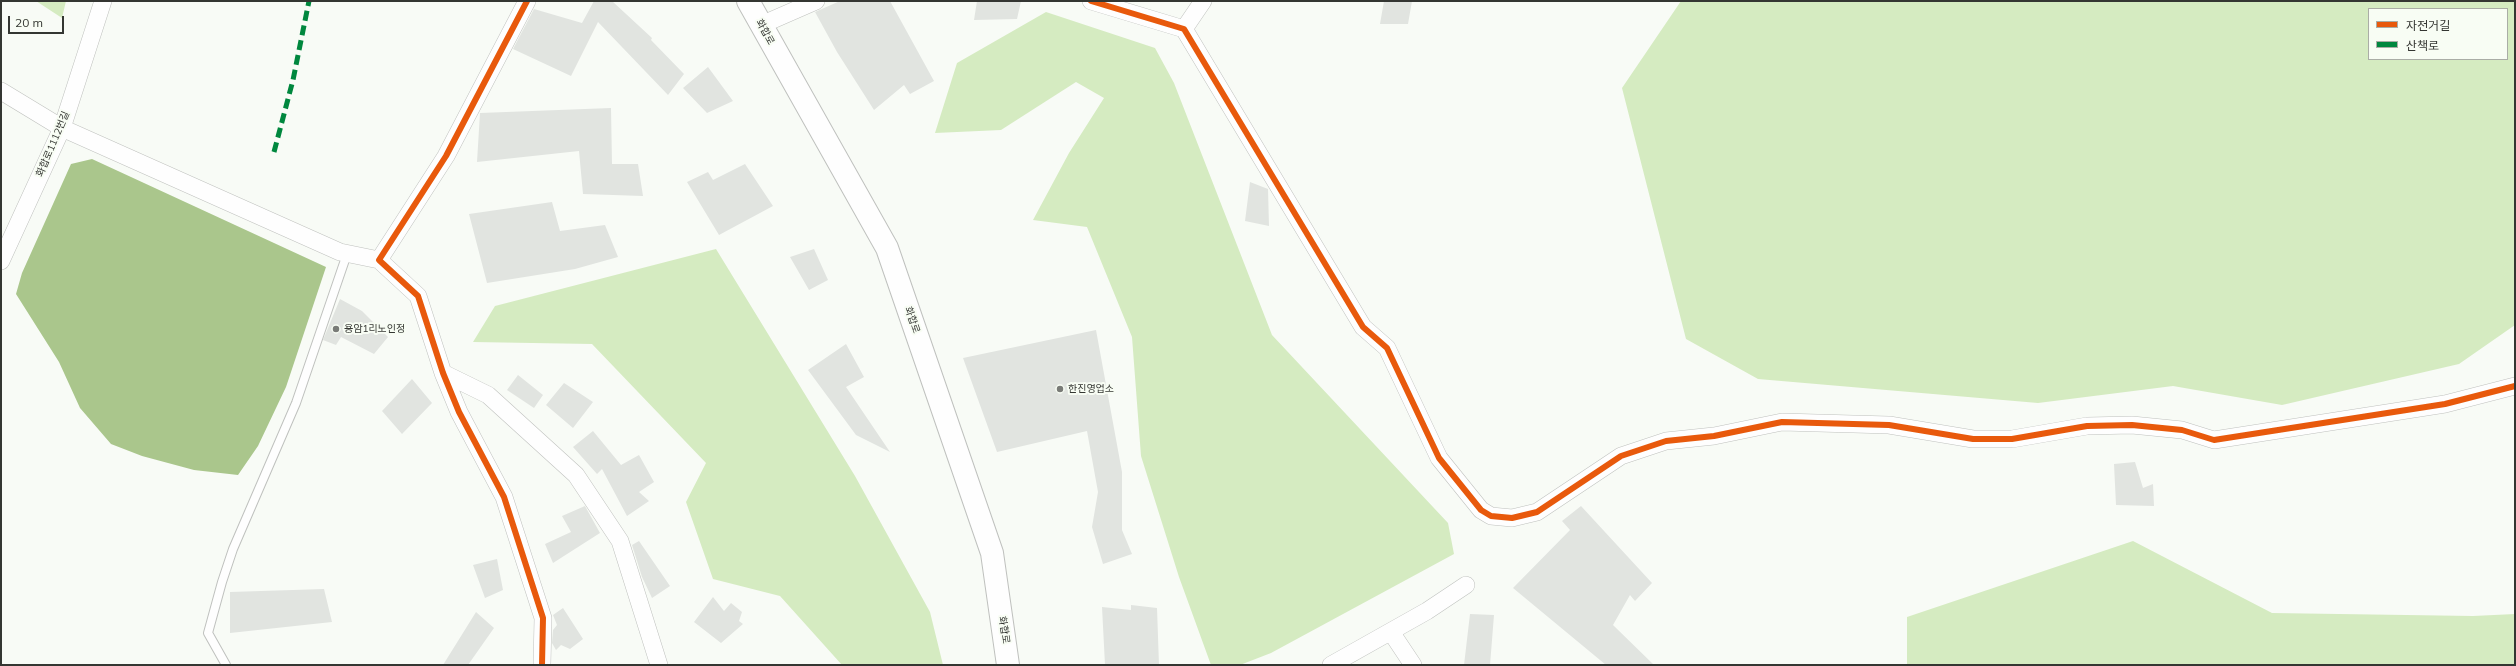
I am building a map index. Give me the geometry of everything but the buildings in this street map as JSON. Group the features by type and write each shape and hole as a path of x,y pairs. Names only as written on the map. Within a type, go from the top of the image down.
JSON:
{"main road":[{"name":"화합로","path":"748,1 887,248 992,553 1008,665"}],"street":[{"name":"화합로1112번길","path":"1,261 62,128 103,1"},
{"path":"379,260 446,156 527,1"},
{"path":"761,25 816,1"},
{"path":"1091,1 1184,29 1363,327 1387,348 1439,458 1481,510 1491,516 1512,518 1537,512 1622,456 1666,441 1714,436 1782,422 1890,425 1973,439 2012,439 2087,426 2132,425 2182,430 2214,440 2445,404 2515,386"},
{"path":"1184,29 1203,1"},
{"path":"1,91 62,128 348,254 379,260 418,296 443,373 459,412 504,497 543,618 542,665"},
{"path":"443,373 488,395 576,475 620,541 659,665"},
{"path":"1331,665 1391,632 1466,585"},
{"path":"1391,632 1413,665"}],"lane":[{"path":"226,665 208,633 222,582 233,549 296,403 348,254"}],"shaded area":[{"path":"36,1 66,1 62,18"},
{"path":"1681,1 2515,1 2515,325 2459,364 2282,405 2173,386 2038,403 1758,379 1686,339 1622,88"},
{"path":"1046,12 1155,48 1174,83 1272,335 1448,523 1454,554 1271,653 1240,665 1211,665 1179,577 1141,456 1132,337 1087,227 1033,220 1069,153 1104,98 1076,82 1001,130 935,133 957,63"},
{"path":"92,159 326,267 286,387 258,446 238,475 194,470 142,456 111,444 80,408 59,362 16,294 22,273 71,164"},
{"path":"716,249 855,476 930,612 943,665 842,665 780,596 713,579 686,502 706,463 592,344 473,342 495,306"},
{"path":"2133,541 2272,613 2473,616 2515,614 2515,665 1907,665 1907,617"}],"marked path":[{"path":"274,152 293,80 309,1"}],"cycle path":[{"path":"527,1 446,156 379,260 418,296 443,373 459,412 504,497 543,618 542,665"},
{"path":"1091,1 1184,29 1363,327 1387,348 1439,458 1481,510 1491,516 1512,518 1537,512 1621,456 1666,441 1714,436 1782,422 1889,425 1973,439 2012,439 2087,426 2132,425 2182,430 2214,440 2445,404 2515,386"}],"place":[{"name":"용암1리노인정","path":"336,329"},
{"name":"한진영업소","path":"1060,389"}]}
